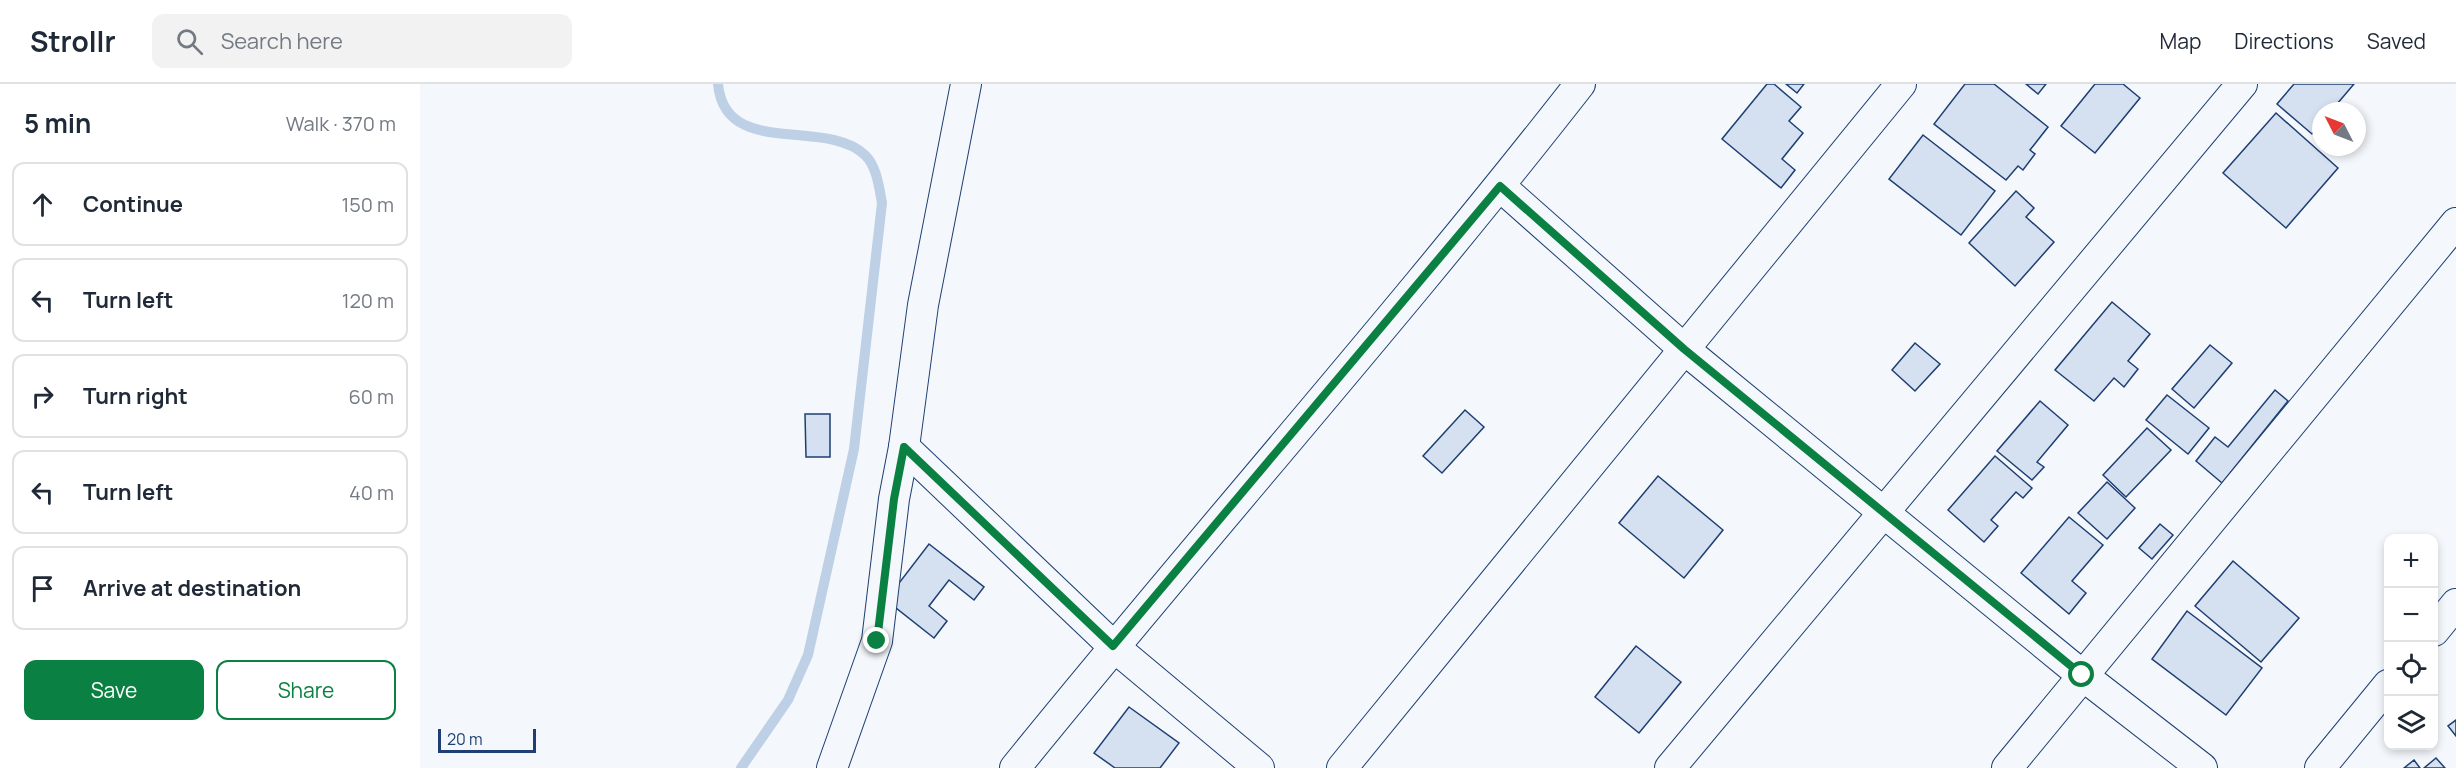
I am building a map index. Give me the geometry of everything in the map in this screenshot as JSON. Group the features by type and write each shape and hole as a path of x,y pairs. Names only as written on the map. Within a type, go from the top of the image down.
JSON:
{"street":[{"path":"832,768 877,641 894,499 904,447 923,305 966,84"},
{"path":"1015,768 1113,646 1500,186 1580,84"},
{"path":"1342,768 1900,84"},
{"path":"1670,768 2242,84"},
{"path":"1500,186 1684,349 2082,675 2202,768"},
{"path":"2007,768 2456,223"},
{"path":"904,447 1113,646 1259,768"},
{"path":"2438,625 2456,604"},
{"path":"2320,768 2384,690"}],"building":[{"path":"1767,84 1774,84 1801,107 1789,121 1803,133 1782,159 1795,170 1781,188 1722,139"},
{"path":"1786,84 1804,84 1797,93"},
{"path":"1965,84 1994,84 2048,127 2030,150 2035,154 2023,170 2018,166 2006,180 1934,124"},
{"path":"2026,84 2046,84 2038,94"},
{"path":"2095,84 2123,84 2140,98 2095,153 2061,126"},
{"path":"2294,84 2354,84 2339,102 2312,102 2312,134 2277,104"},
{"path":"2276,113 2312,145 2312,156 2324,156 2338,168 2286,228 2223,173"},
{"path":"1923,135 1995,191 1961,235 1889,179"},
{"path":"2016,191 2034,208 2026,217 2054,242 2015,286 1969,243"},
{"path":"2112,302 2150,334 2128,361 2138,369 2124,387 2114,378 2094,401 2055,370"},
{"path":"1915,343 1940,364 1915,391 1892,370"},
{"path":"2210,345 2232,363 2194,408 2172,389"},
{"path":"2275,390 2288,401 2222,483 2196,461 2215,437 2228,447"},
{"path":"2167,395 2209,428 2188,454 2146,420"},
{"path":"2040,401 2068,425 2037,462 2044,467 2032,480 1997,451"},
{"path":"1465,410 1484,427 1442,473 1423,456"},
{"path":"805,414 830,414 830,457 806,457"},
{"path":"2147,428 2171,450 2126,497 2103,475"},
{"path":"1995,456 2032,488 2023,498 2016,492 1991,520 1998,526 1984,542 1948,510"},
{"path":"1658,476 1723,530 1684,578 1619,523"},
{"path":"2107,482 2135,508 2107,539 2078,513"},
{"path":"2069,517 2103,545 2072,581 2086,593 2069,614 2021,573"},
{"path":"2160,524 2173,535 2152,559 2139,548"},
{"path":"929,544 984,587 974,600 949,580 929,606 947,621 934,638 886,600"},
{"path":"2233,561 2299,618 2261,662 2195,606"},
{"path":"2187,611 2262,668 2226,715 2152,659"},
{"path":"1636,646 1681,682 1639,733 1595,697"},
{"path":"1129,707 1179,743 1160,768 1115,768 1094,753"},
{"path":"2456,720 2456,736 2448,726"},
{"path":"2436,758 2445,768 2424,768"},
{"path":"2414,760 2420,768 2404,768"}],"waterway":[{"path":"718,84 725,107 738,121 757,129 826,138 847,144 865,155 875,171 882,203 854,449 808,655 788,700 741,768"}],"route":[{"path":"877,641 894,499 904,447 1113,646 1500,186 1684,349 2082,675"}]}
